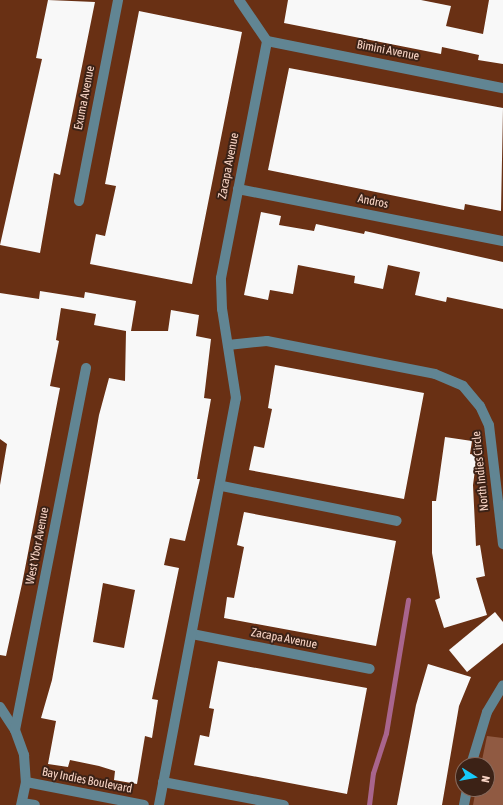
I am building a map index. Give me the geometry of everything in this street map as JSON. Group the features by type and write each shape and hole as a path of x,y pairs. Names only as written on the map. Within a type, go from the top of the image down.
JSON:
{"street":[{"name":"Exuma Avenue","path":"79,201 118,0"},
{"path":"239,0 267,41"},
{"name":"Bimini Avenue","path":"267,41 503,88"},
{"name":"Zacapa Avenue","path":"159,805 222,486 236,398 222,310 221,278 267,41"},
{"name":"Andros","path":"238,189 503,241"},
{"name":"North Indies Circle","path":"228,345 267,341 435,374 463,386 486,416 492,436 503,544"},
{"name":"West Ybor Avenue","path":"15,730 86,368"},
{"path":"222,486 397,521"},
{"name":"Zacapa Avenue","path":"192,634 370,669"},
{"path":"473,757 487,712 503,685"},
{"path":"0,707 15,730 24,755 26,782 23,800 35,805"},
{"name":"Bay Indies Boulevard","path":"26,782 144,805"},
{"path":"163,782 284,805"}],"shaded area":[{"path":"487,736 503,738 503,805 473,805 474,797 495,797 495,757 483,757"}],"building":[{"path":"48,0 95,2 60,175 54,173 40,253 0,245 42,59 36,58"},
{"path":"288,0 421,0 451,6 446,26 483,34 489,0 503,0 503,64 478,60 479,55 442,47 441,54 284,23"},
{"path":"139,11 242,32 192,284 90,264 96,234 105,236 116,186 105,184"},
{"path":"289,68 503,108 501,211 465,204 464,210 268,170"},
{"path":"261,212 281,216 279,225 314,231 316,224 364,234 365,231 503,262 503,309 447,297 446,302 415,295 420,272 388,265 383,289 354,283 355,276 298,265 293,294 270,290 268,300 244,295"},
{"path":"40,291 84,298 85,292 136,301 131,331 168,331 171,310 199,315 196,336 211,339 204,398 211,399 197,479 200,479 185,541 170,538 164,565 179,568 152,699 158,700 152,738 145,736 137,784 114,780 115,771 99,766 70,760 68,767 48,764 56,721 41,718 52,680 99,415 109,378 125,381 126,331 94,325 96,314 61,308 56,340 59,341 50,386 60,388 22,584 6,656 0,655 0,485 7,444 0,439 0,293 39,299","holes":["103,583 135,590 124,648 93,642"]},
{"path":"275,365 424,393 404,499 249,470 254,446 264,448 272,409 268,408"},
{"path":"445,437 472,441 470,454 477,455 473,485 476,546 480,545 485,576 476,578 487,615 444,628 435,600 440,598 432,553 432,501 436,501"},
{"path":"244,512 396,541 376,646 224,618 227,597 234,598 244,547 237,545"},
{"path":"495,612 503,622 503,643 467,672 449,650"},
{"path":"218,661 367,688 347,794 194,765 200,735 209,737 214,709 209,708"},
{"path":"428,664 471,677 459,706 442,805 397,805 416,705"}],"waterway":[{"path":"369,805 373,773 386,733 408,600"}]}
